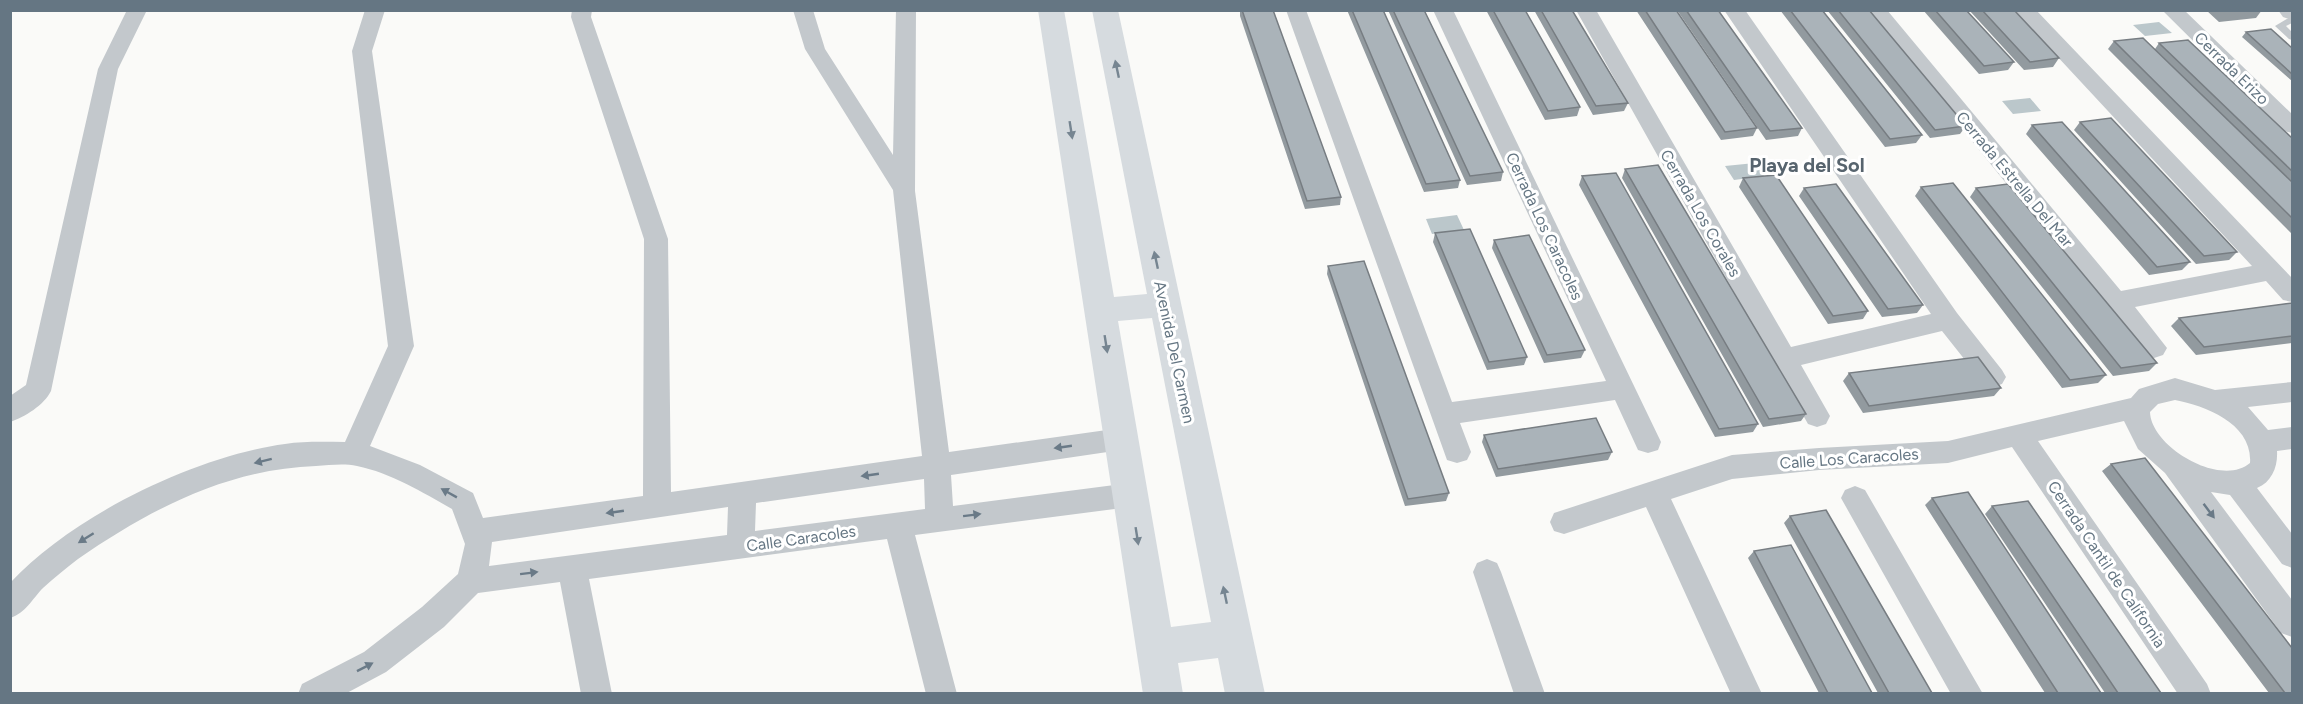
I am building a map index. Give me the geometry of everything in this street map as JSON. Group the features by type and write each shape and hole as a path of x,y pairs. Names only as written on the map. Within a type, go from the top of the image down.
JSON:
{"main road":[{"path":"1051,10 1163,693"},
{"name":"Avenida Del Carmen","path":"1106,10 1245,693"},
{"path":"1100,311 1165,304"},
{"path":"1155,647 1233,638"}],"street":[{"path":"10,411 38,391 108,69 137,10"},
{"path":"354,454 401,346 362,51 375,10"},
{"path":"582,10 581,17 656,239 657,506"},
{"path":"803,10 815,49 904,191"},
{"path":"906,10 904,191 937,465 940,520"},
{"path":"1296,10 1457,452"},
{"name":"Cerrada Los Caracoles","path":"1443,10 1648,442"},
{"name":"Cerrada Los Corales","path":"1586,10 1817,416"},
{"path":"1734,10 1948,320 1992,377"},
{"name":"Cerrada Estrella Del Mar","path":"1876,10 2154,348"},
{"path":"2024,10 2292,293"},
{"name":"Cerrada Erizo","path":"2172,10 2292,126"},
{"path":"2116,302 2272,271"},
{"path":"1784,359 1948,320"},
{"path":"1444,414 1622,389"},
{"path":"2175,389 2195,392 2216,400 2234,411 2251,426 2261,441 2266,457 2263,470 2253,479 2237,483 2216,482 2194,476 2174,465 2156,451 2144,435 2138,420 2138,407 2145,397 2158,390 2175,389"},
{"path":"2216,400 2292,392"},
{"name":"Calle Los Caracoles","path":"1564,522 1732,467 1819,459 1948,452 2138,407"},
{"name":"Cerrada Cantil de California","path":"2018,434 2196,693"},
{"path":"2261,441 2292,438"},
{"path":"474,532 1121,439"},
{"path":"15,592 77,544 142,504 211,473 286,455 354,454 415,474 463,501 479,544 471,581 434,617 375,662 313,693"},
{"path":"2174,465 2292,623"},
{"path":"2237,483 2292,555"},
{"path":"1654,493 1747,693"},
{"path":"741,546 742,494"},
{"name":"Calle Caracoles","path":"471,581 1130,495"},
{"path":"1855,498 1968,693"},
{"path":"898,525 942,693"},
{"path":"572,568 597,693"},
{"path":"1487,572 1530,693"}],"lane":[{"path":"2292,20 2280,26 2292,37"}],"shaded area":[{"path":"2159,22 2172,33 2145,36 2133,25"},
{"path":"2030,98 2041,111 2013,114 2002,101"},
{"path":"1755,163 1764,176 1734,180 1725,166"},
{"path":"1457,215 1464,230 1432,234 1426,219"}],"building":[{"path":"1242,10 1273,10 1341,197 1307,201"},
{"path":"1352,10 1383,10 1460,180 1426,184"},
{"path":"1393,10 1424,10 1503,172 1470,176"},
{"path":"1493,10 1525,10 1580,107 1548,111"},
{"path":"1541,10 1572,10 1628,103 1596,106"},
{"path":"1645,10 1676,10 1757,128 1725,132"},
{"path":"1686,10 1718,10 1802,128 1770,131"},
{"path":"1790,10 1822,10 1922,135 1890,139"},
{"path":"1838,10 1869,10 1966,126 1935,130"},
{"path":"1935,10 1966,10 2014,62 1984,66"},
{"path":"1982,10 2014,10 2059,58 2030,62"},
{"path":"2271,29 2292,48 2292,74 2246,32"},
{"path":"2143,38 2292,182 2292,218 2114,41"},
{"path":"2188,40 2292,138 2292,171 2159,43"},
{"path":"2111,118 2237,252 2204,256 2080,122"},
{"path":"2062,122 2190,262 2157,267 2032,125"},
{"path":"1658,165 1806,414 1769,419 1625,169"},
{"path":"1616,173 1758,424 1719,429 1582,176"},
{"path":"1776,175 1868,311 1833,316 1743,178"},
{"path":"1953,183 2106,375 2070,380 1921,187"},
{"path":"1836,184 1923,305 1888,309 1804,188"},
{"path":"2008,184 2157,363 2121,368 1976,188"},
{"path":"1470,229 1527,357 1489,362 1435,233"},
{"path":"1529,235 1585,350 1547,355 1494,240"},
{"path":"1364,261 1449,493 1408,499 1328,266"},
{"path":"2292,303 2292,336 2204,347 2179,318"},
{"path":"1978,357 2001,388 1869,406 1849,373"},
{"path":"1596,418 1612,452 1498,469 1484,435"},
{"path":"2145,458 2292,648 2292,693 2285,693 2111,464"},
{"path":"1968,492 2101,693 2058,693 1932,498"},
{"path":"2028,501 2161,693 2118,693 1992,506"},
{"path":"1826,510 1932,693 1889,693 1790,516"},
{"path":"1791,545 1872,693 1828,693 1754,551"}],"district":[{"name":"Playa del Sol","path":"1807,165"}]}
